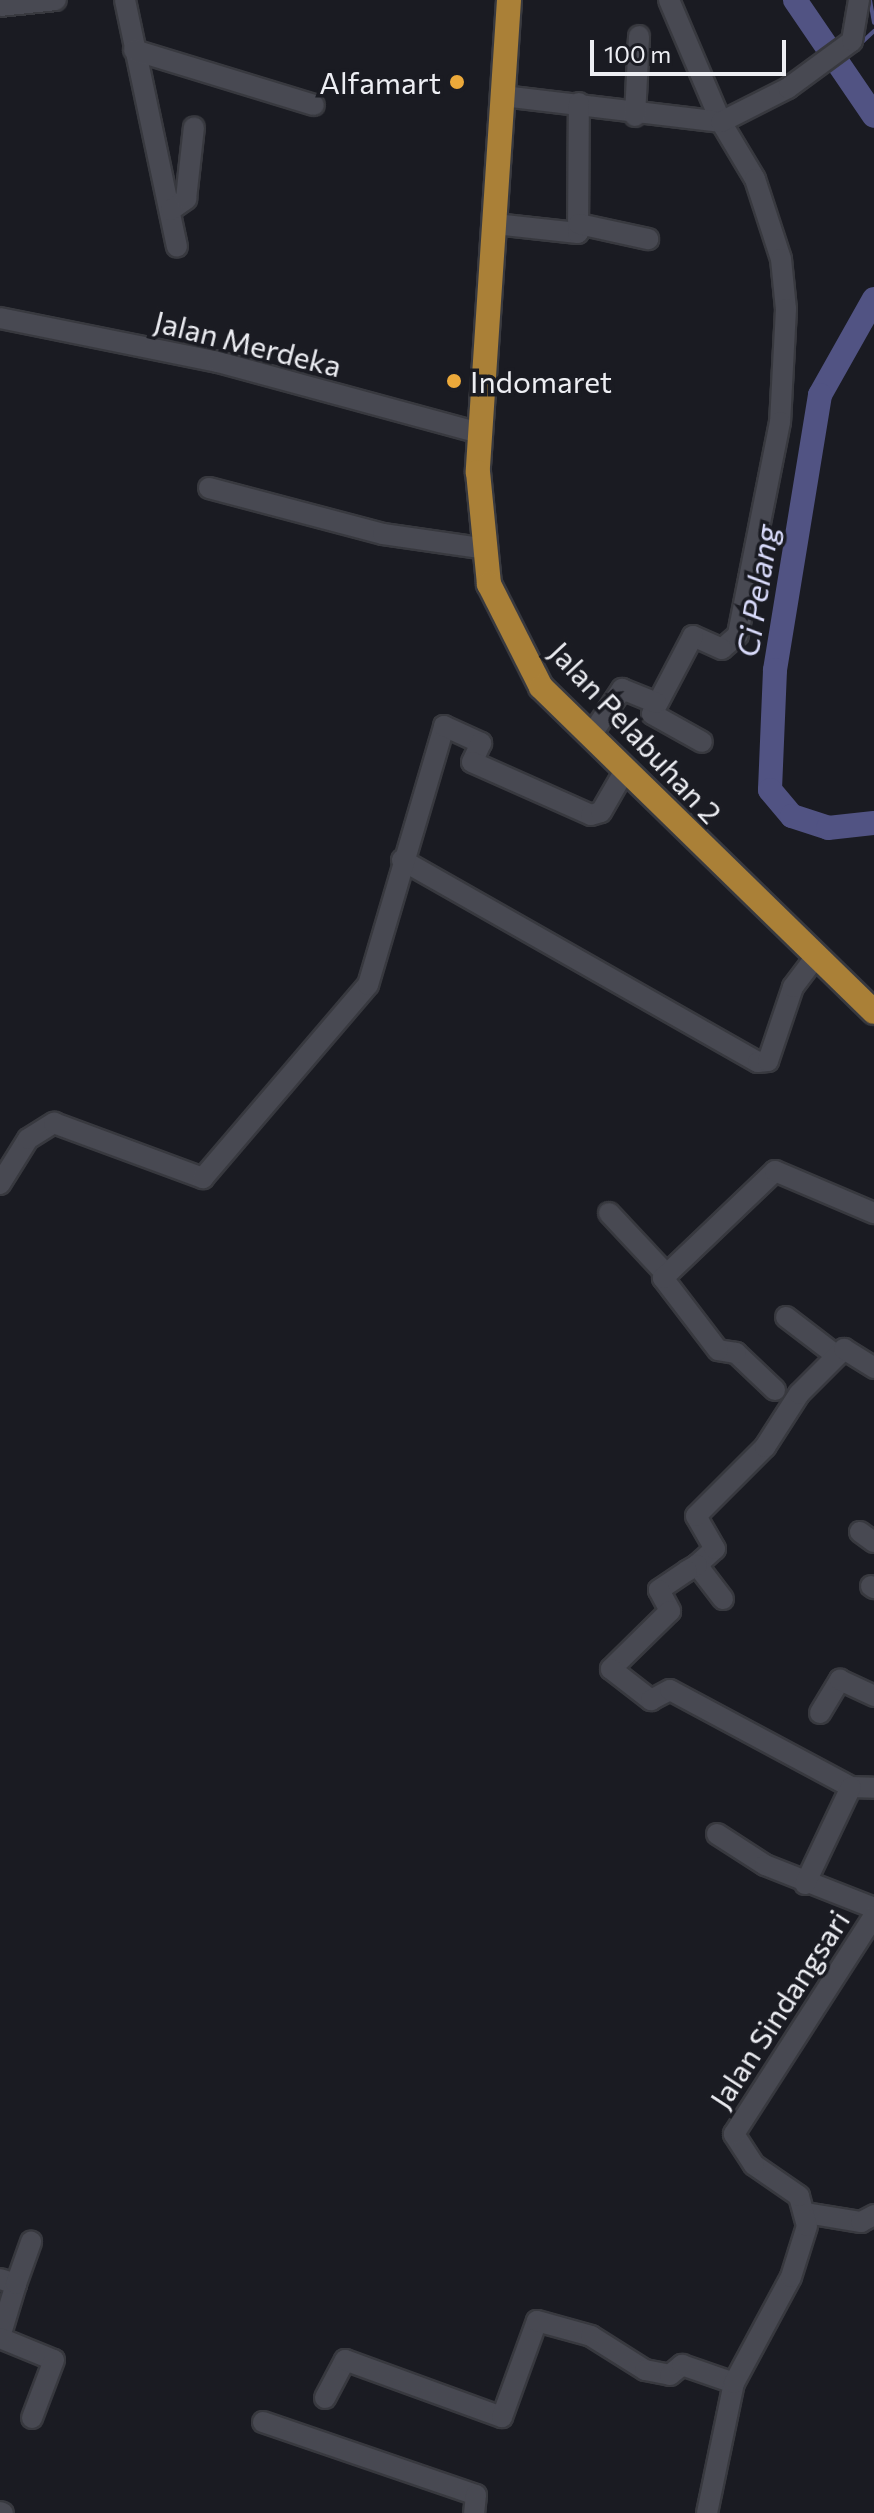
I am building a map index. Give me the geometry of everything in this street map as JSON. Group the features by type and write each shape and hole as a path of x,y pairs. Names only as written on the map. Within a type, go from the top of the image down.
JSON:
{"main road":[{"name":"Jalan Pelabuhan 2","path":"509,0 480,433 480,548 518,652 590,737 874,1012"}],"street":[{"path":"0,6 56,0"},
{"path":"125,0 177,247"},
{"path":"669,0 721,122 755,179 781,259 783,396 738,635 722,649 693,636 652,714 702,742"},
{"path":"503,96 579,103 635,116 721,122 788,88 852,41 859,0"},
{"path":"635,116 639,36"},
{"path":"134,50 314,105"},
{"path":"495,224 574,236 579,224 579,103"},
{"path":"171,210 186,199 194,127"},
{"path":"579,224 648,239"},
{"name":"Jalan Merdeka","path":"0,318 218,362 480,433"},
{"path":"209,488 383,534 480,548"},
{"path":"590,737 622,689 656,703"},
{"path":"2,1177 28,1139 54,1123 203,1178 368,985 402,860 444,726 481,743 472,762 591,815 603,809 624,772"},
{"path":"402,860 758,1062 768,1061 793,987 815,958"},
{"path":"775,1390 736,1353 713,1345 662,1284 666,1274 775,1171 874,1213"},
{"path":"609,1213 666,1274"},
{"path":"786,1317 837,1356"},
{"path":"874,1368 844,1349 799,1394 765,1447 696,1516 715,1549 659,1590 670,1611 611,1669 651,1700 670,1690 851,1787 874,1788"},
{"path":"697,1565 723,1599"},
{"path":"820,1713 843,1679 874,1696"},
{"path":"805,1884 851,1787"},
{"path":"717,1834 805,1884 874,1908"},
{"name":"Jalan Sindangsari","path":"806,2213 799,2196 754,2165 734,2134 874,1916"},
{"path":"707,2513 734,2383 802,2250 806,2213 861,2222 874,2215"},
{"path":"31,2242 8,2282 0,2338 54,2360 32,2418"},
{"path":"325,2398 345,2360 502,2417 537,2321 591,2336 645,2370 670,2375 682,2365 734,2383"},
{"path":"263,2422 477,2496 474,2513"}],"waterway":[{"name":"Ci Pelang","path":"795,0 874,116"},
{"path":"870,0 874,23"},
{"path":"842,61 874,31"},
{"name":"Ci Pelang","path":"874,299 820,395 775,670 770,790 792,816 828,828 874,823"}],"place":[{"name":"Alfamart","path":"457,82"},
{"name":"Indomaret","path":"454,381"}]}
